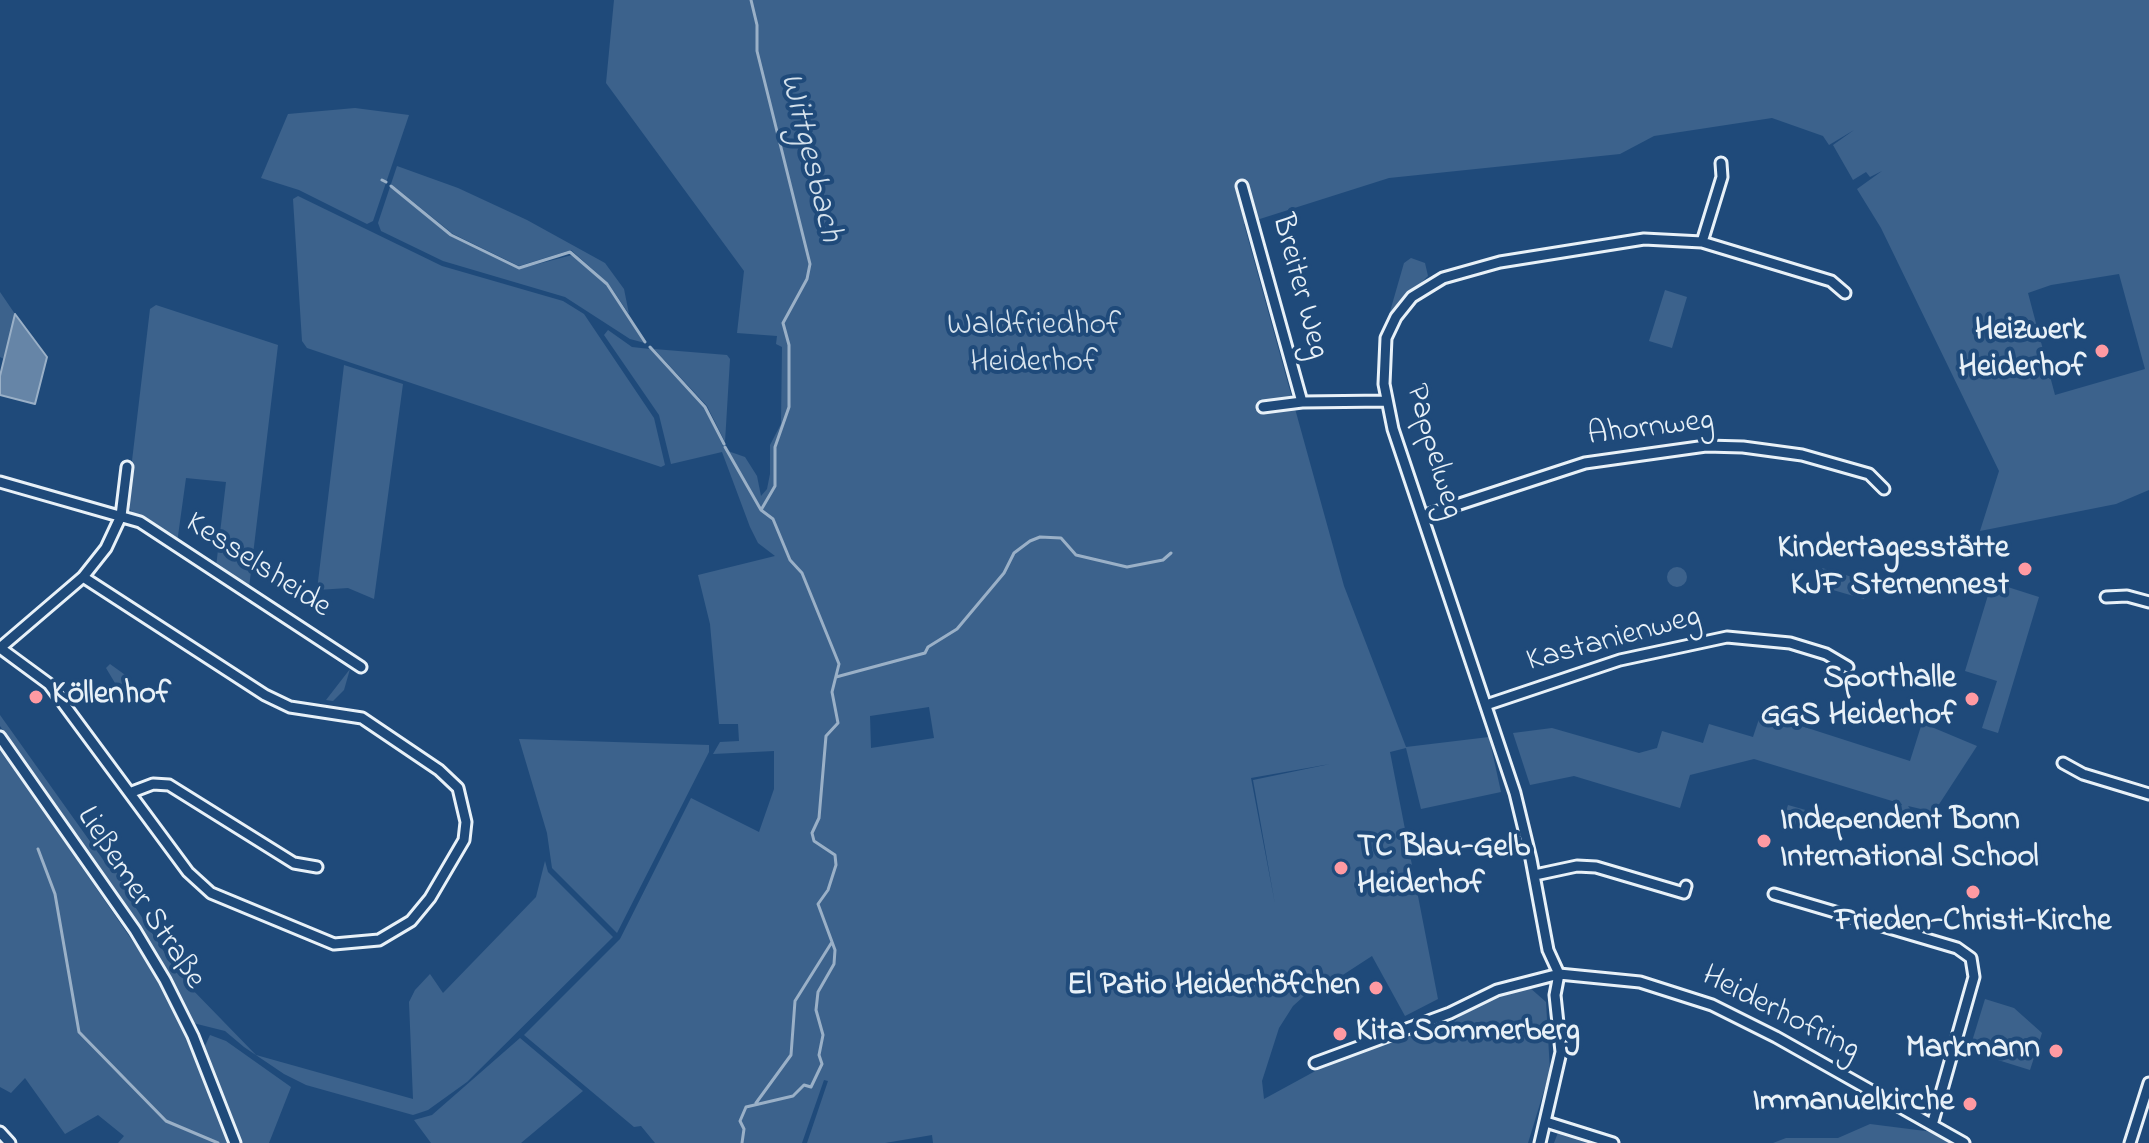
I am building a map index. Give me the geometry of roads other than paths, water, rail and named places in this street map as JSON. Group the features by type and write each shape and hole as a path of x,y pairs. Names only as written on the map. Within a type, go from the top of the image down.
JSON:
{"street":[{"path":"1702,242 1722,177 1721,163"},
{"name":"Breiter Weg","path":"1242,186 1302,402"},
{"name":"Pappelweg","path":"1559,974 1548,950 1535,875 1515,793 1386,401 1383,370 1386,338 1396,317 1429,285 1488,265 1644,239 1702,242 1831,281 1845,293"},
{"name":"Breiter Weg","path":"1263,407 1302,402 1386,401"},
{"name":"Ahornweg","path":"1423,516 1585,463 1677,448 1743,447 1787,452 1869,474 1884,489"},
{"path":"83,577 281,704 362,718 449,779 459,792 466,822 457,857 411,921 379,940 334,944 211,893 188,872 132,792 49,684 0,648 83,577 106,548 121,516 127,467"},
{"name":"Kesselsheide","path":"0,482 140,522 361,667"},
{"path":"2106,597 2127,596 2149,602"},
{"name":"Kastanienweg","path":"1486,705 1620,660 1727,637 1790,643 1826,654 1848,667"},
{"name":"Ließemer Straße","path":"0,737 135,930 165,980 193,1036 235,1143"},
{"path":"2063,763 2083,774 2149,794"},
{"path":"132,792 153,784 169,785 294,863 317,867"},
{"path":"1535,875 1577,866 1596,867 1684,893 1686,886"},
{"path":"1774,894 1957,948 1971,958 1974,977 1932,1125"},
{"path":"1315,1063 1424,1023 1497,990 1559,974 1555,995 1561,1052 1540,1143"},
{"name":"Heiderhofring","path":"1559,974 1640,982 1712,1005 1776,1037 1964,1143"},
{"path":"2130,1143 2149,1083"},
{"path":"1546,1122 1613,1143"},
{"path":"0,1132 10,1143"}],"waterway":[{"name":"Wittgesbach","path":"742,1143 744,1129 740,1121 746,1107 793,1096 804,1085 811,1087 822,1064 819,1055 823,1035 816,1010 818,992 834,964 835,950 818,904 828,890 836,865 835,855 814,841 812,833 819,818 826,736 838,723 832,692 839,664 802,573 790,560 773,519 761,510 775,486 775,447 789,407 789,345 783,323 807,279 810,264 757,51 757,25 751,0"},
{"path":"382,180 386,182"},
{"path":"391,186 451,235 519,268 570,252 607,284 645,342"},
{"path":"650,347 705,407 724,444"},
{"path":"725,447 761,510"},
{"path":"836,677 925,653 928,647 957,629 1004,573 1014,553 1040,537 1061,538 1076,555 1127,567 1163,560 1171,553"},
{"path":"38,849 55,894 79,1032 166,1121 218,1143"},
{"name":"Wittgesbach","path":"756,1103 791,1055 795,1001 832,942"}],"place":[{"name":"Heizwerk Heiderhof","path":"2102,351"},
{"name":"Kindertagesstätte KJF Sternennest","path":"2025,569"},
{"name":"Köllenhof","path":"36,697"},
{"name":"Sporthalle GGS Heiderhof","path":"1972,699"},
{"name":"Independent Bonn International School","path":"1764,841"},
{"name":"TC Blau-Gelb Heiderhof","path":"1341,868"},
{"name":"Frieden-Christi-Kirche","path":"1973,892"},
{"name":"El Patio Heiderhöfchen","path":"1376,988"},
{"name":"Kita Sommerberg","path":"1340,1034"},
{"name":"Markmann","path":"2056,1051"},
{"name":"Immanuelkirche","path":"1970,1104"}],"park label":[{"name":"Waldfriedhof Heiderhof","path":"1034,346"}]}
